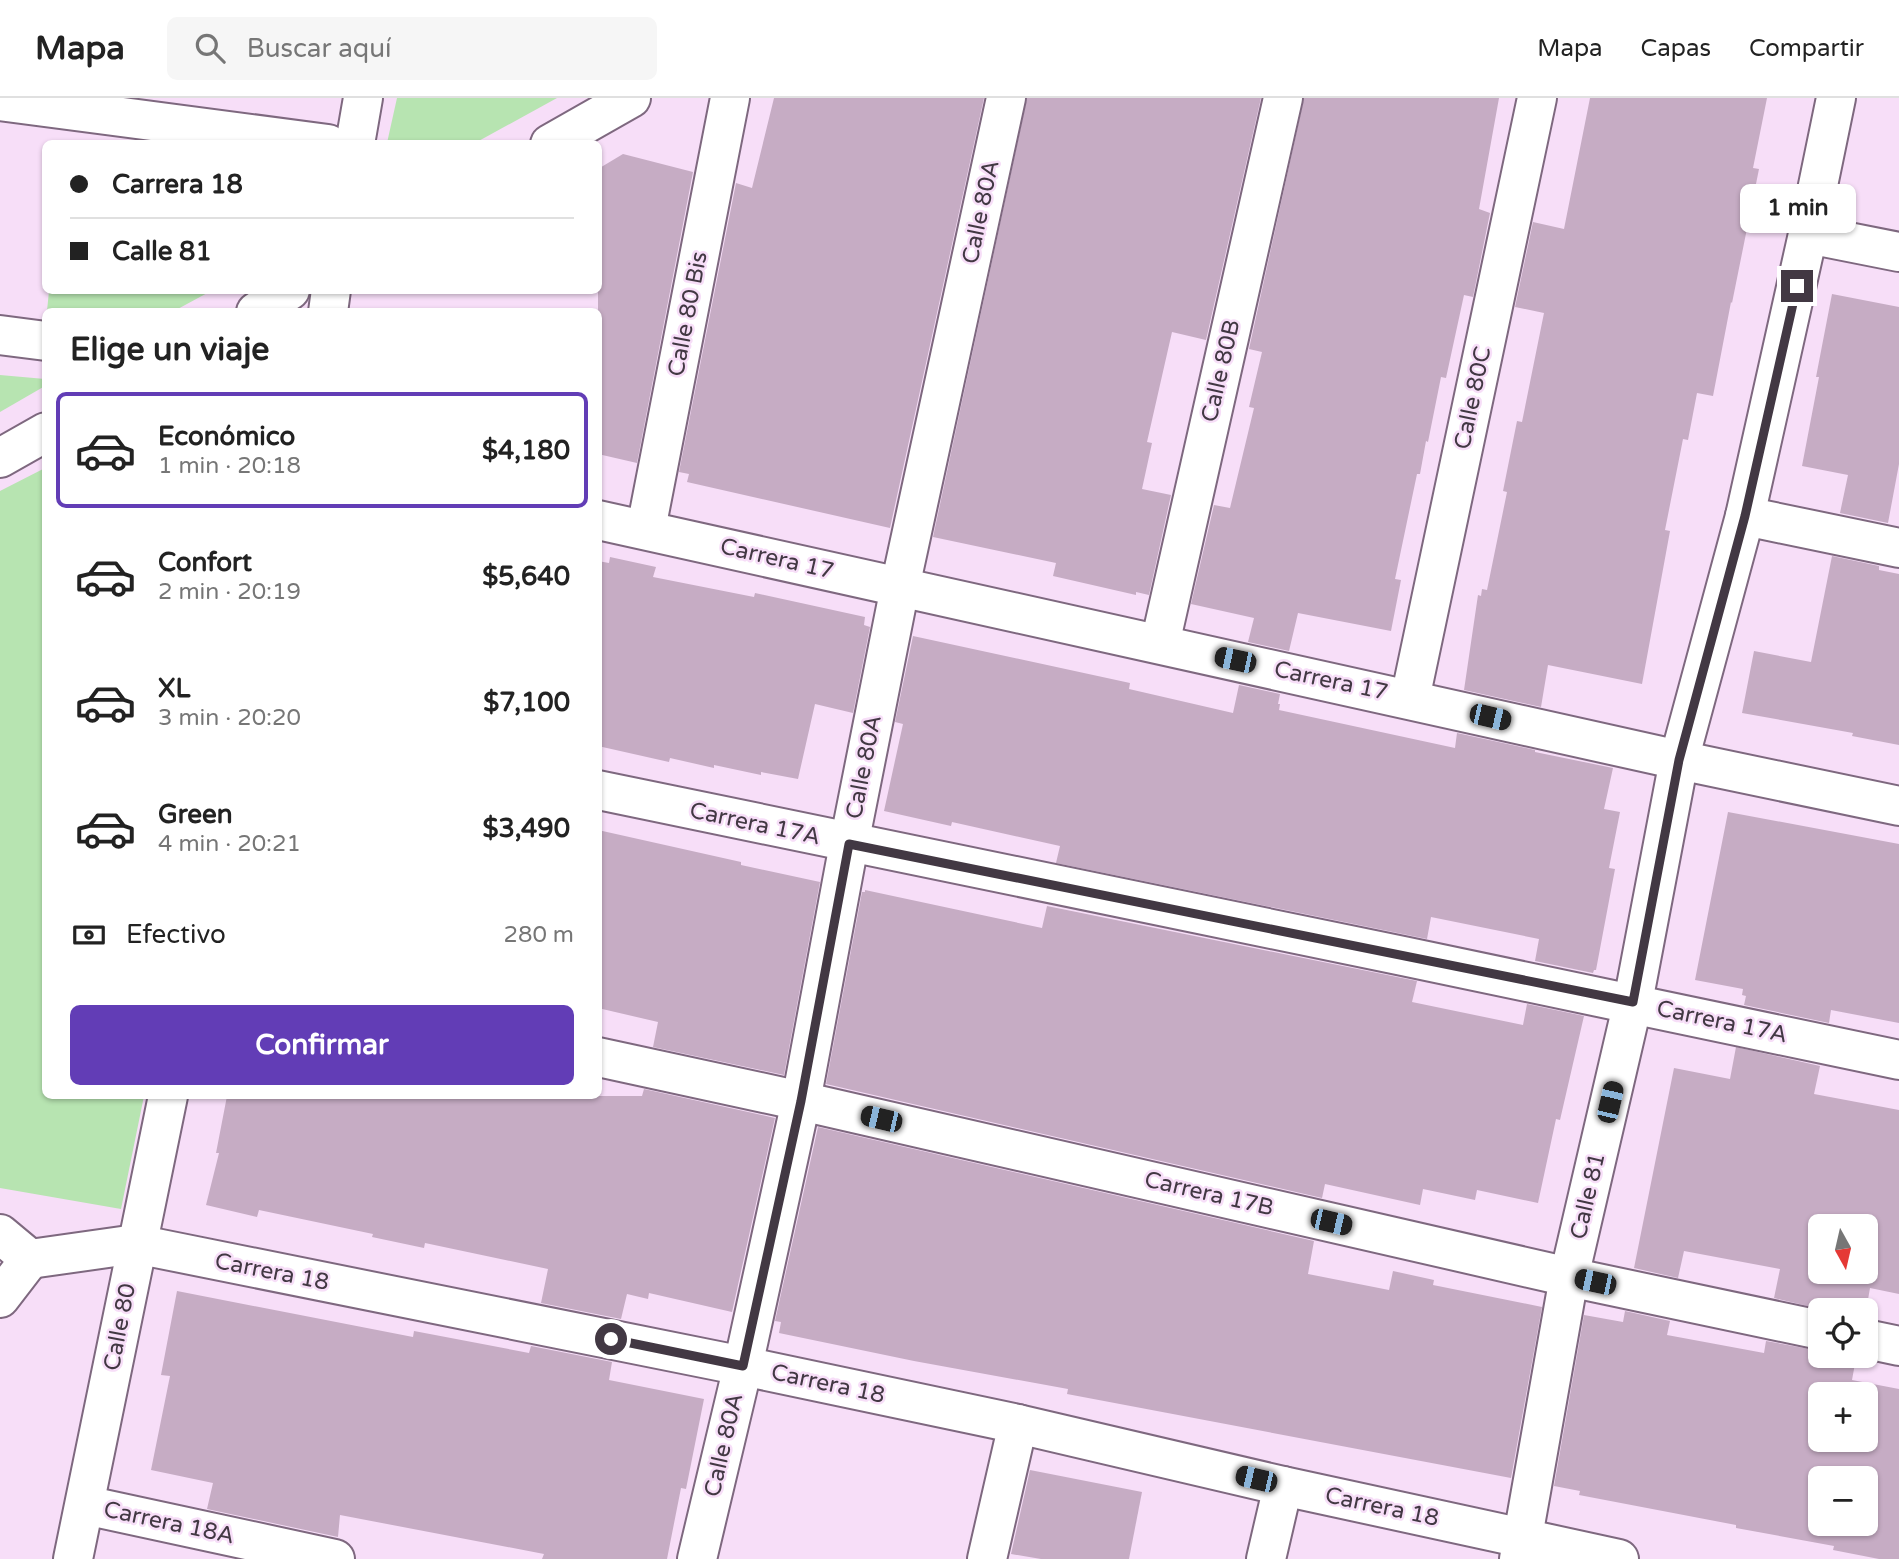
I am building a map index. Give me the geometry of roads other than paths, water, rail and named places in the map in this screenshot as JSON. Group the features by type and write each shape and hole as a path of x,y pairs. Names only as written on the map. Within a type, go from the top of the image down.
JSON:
{"street":[{"path":"356,140 363,98"},
{"path":"557,140 631,98"},
{"name":"Calle 80 Bis","path":"646,529 730,98"},
{"name":"Calle 80A","path":"697,1559 743,1366 801,1101 900,587 1006,98"},
{"name":"Calle 80B","path":"1160,644 1283,98"},
{"name":"Calle 80C","path":"1410,699 1536,98"},
{"name":"Calle 81","path":"1521,1549 1570,1277 1633,1002 1679,760 1745,516 1836,98"},
{"path":"0,101 297,140"},
{"path":"1808,234 1899,252"},
{"path":"262,308 284,294"},
{"path":"0,335 42,340"},
{"path":"0,458 42,434"},
{"path":"1745,516 1899,548"},
{"name":"Carrera 17","path":"602,521 1679,760 1899,806"},
{"name":"Carrera 17A","path":"602,791 849,844 1633,1002 1899,1060"},
{"name":"Carrera 17B","path":"602,1059 801,1101 1570,1277 1808,1327"},
{"name":"Calle 80","path":"73,1559 167,1099"},
{"path":"0,1234 30,1259 0,1298"},
{"name":"Carrera 18","path":"30,1259 136,1244 1018,1424 1283,1486 1521,1549 1608,1558"},
{"path":"1878,1342 1899,1346"},
{"path":"987,1559 1018,1424"},
{"path":"1266,1559 1283,1486"},
{"name":"Carrera 18A","path":"85,1505 335,1559"}]}
